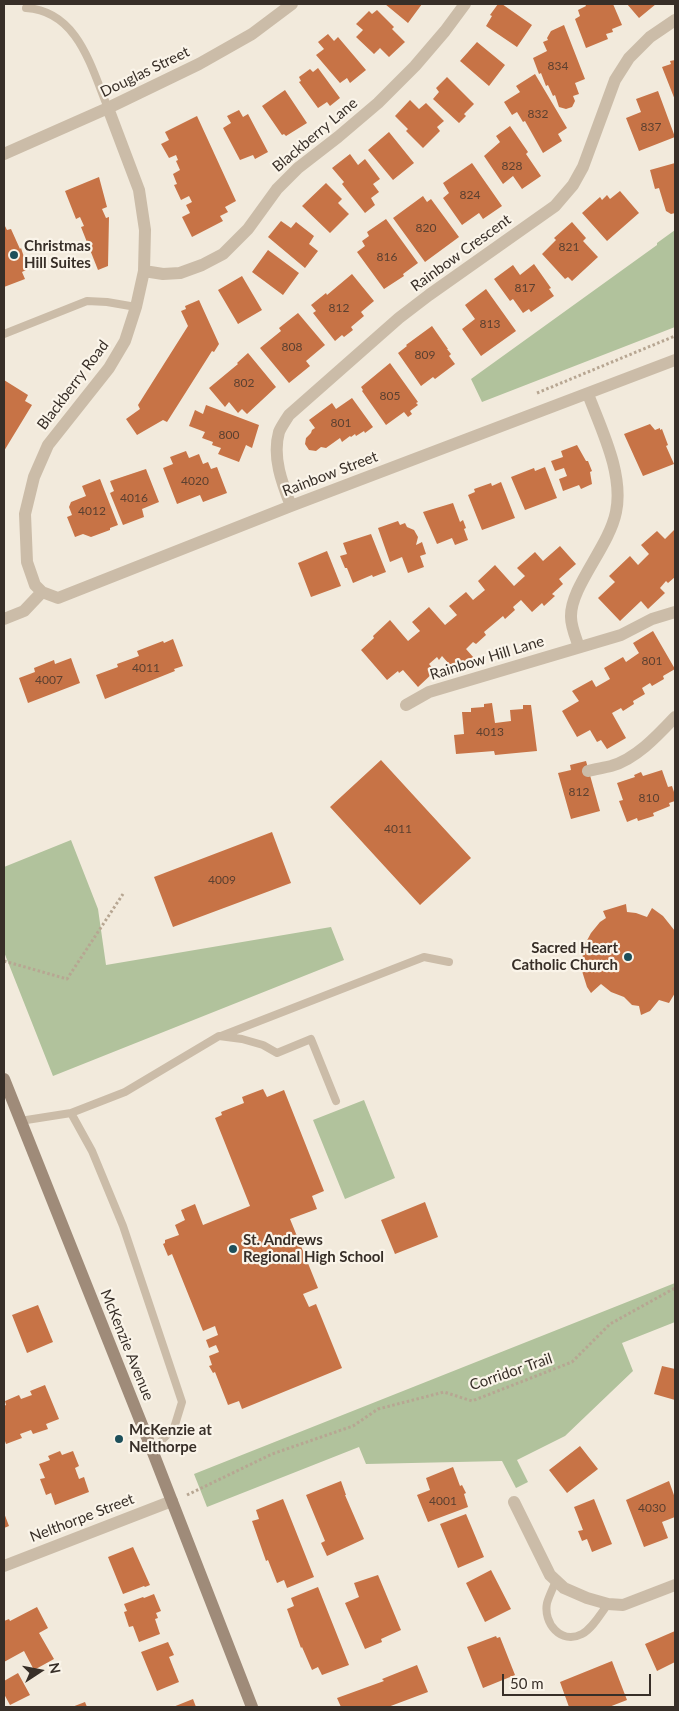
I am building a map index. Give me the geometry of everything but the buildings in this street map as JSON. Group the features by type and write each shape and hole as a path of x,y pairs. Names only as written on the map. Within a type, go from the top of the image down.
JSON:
{"main road":[{"name":"McKenzie Avenue","path":"4,1079 252,1707"}],"street":[{"name":"Douglas Street","path":"4,154 108,108 222,51 252,34 292,4"},
{"name":"Blackberry Lane","path":"144,270 163,274 180,273 202,265 223,254 248,228 277,189 298,168 378,103 415,66 465,4"},
{"name":"Rainbow Crescent","path":"290,506 282,484 277,457 279,432 289,415 399,318 555,206 573,185 583,167 615,80 629,58 650,37 675,20"},
{"name":"Blackberry Road","path":"42,592 35,585 27,562 25,514 34,477 48,445 109,368 125,341 136,307 144,270 145,230 139,190 108,108"},
{"name":"Rainbow Street","path":"42,592 58,598 290,506 675,360"},
{"path":"579,647 571,618 573,600 608,537 616,511 616,473 588,394"},
{"path":"4,620 24,611 42,592"},
{"name":"Rainbow Hill Lane","path":"406,705 429,692 621,635 652,619 675,612"},
{"path":"588,771 612,766 626,760 660,733 675,717"},
{"name":"Nelthorpe Street","path":"4,1566 172,1501"},
{"path":"514,1502 550,1575 564,1588 587,1598 608,1604 622,1605 675,1585"}],"lane":[{"path":"26,8 37,9 57,17 73,33 108,108"},
{"path":"4,334 86,301 107,302 136,307"},
{"path":"20,1121 70,1113 125,1092 219,1036 424,957 448,962"},
{"path":"219,1036 242,1038 263,1045 277,1053 311,1039 336,1101"},
{"path":"70,1113 92,1150 123,1226 182,1402 174,1428 152,1450"},
{"path":"556,1582 547,1602 546,1614 550,1625 557,1633 565,1636 583,1633 608,1604"}],"path":[{"path":"4,961 67,979 123,894"},
{"name":"Corridor Trail","path":"172,1501 272,1454 352,1426 378,1409 444,1392 472,1401 572,1362 610,1324 675,1288"}],"green space":[{"path":"675,230 675,327 482,402 471,379"},
{"path":"71,840 98,909 106,965 331,927 344,960 53,1076 4,952 4,867"},
{"path":"364,1100 395,1178 345,1199 313,1120"},
{"path":"675,1283 675,1322 622,1343 633,1371 565,1436 517,1460 528,1482 516,1488 502,1461 366,1464 359,1447 207,1507 194,1474"}],"place":[{"name":"Christmas Hill Suites","path":"14,255"},
{"name":"Sacred Heart Catholic Church","path":"628,957"},
{"name":"St. Andrews Regional High School","path":"233,1249"},
{"name":"McKenzie at Nelthorpe","path":"119,1439"}]}
